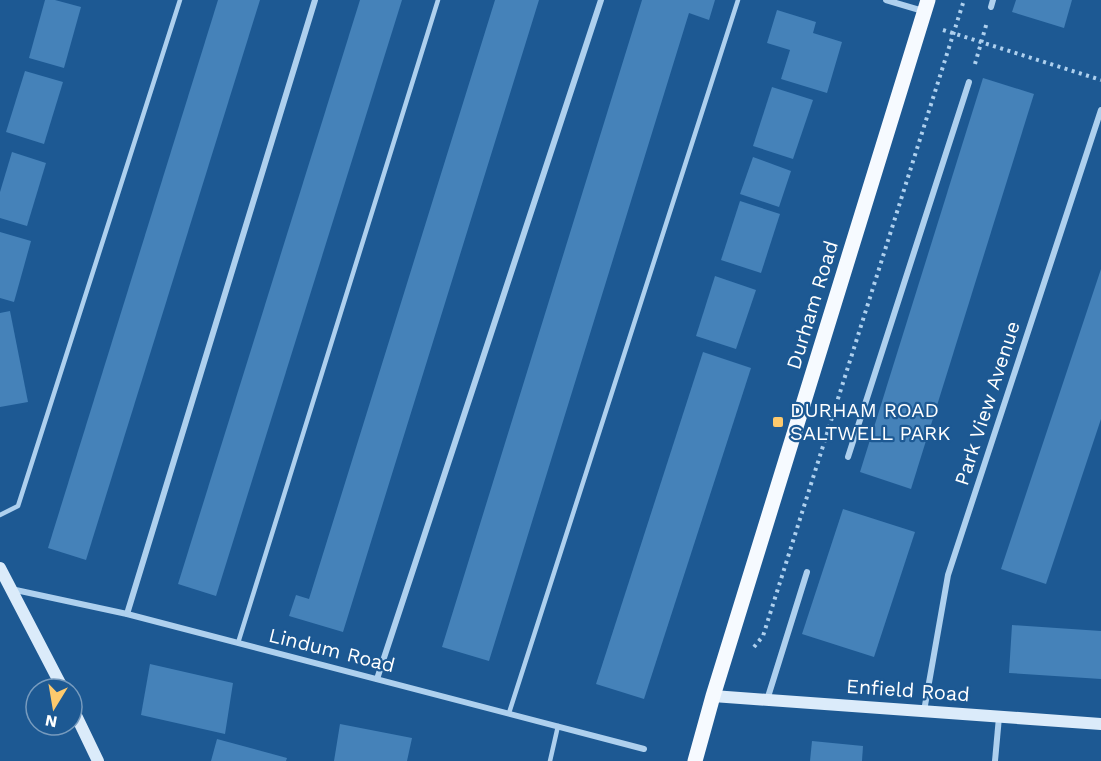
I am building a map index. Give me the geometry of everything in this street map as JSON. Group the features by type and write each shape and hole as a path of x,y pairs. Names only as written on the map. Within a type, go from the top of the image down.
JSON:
{"main road":[{"name":"Durham Road","path":"695,761 713,696 925,12"}],"street":[{"path":"127,614 315,0"},
{"path":"377,679 601,0"},
{"path":"886,0 925,12"},
{"path":"848,457 969,82"},
{"name":"Park View Avenue","path":"924,711 948,575 1101,110"},
{"path":"0,568 57,677"},
{"path":"767,699 807,572"},
{"name":"Lindum Road","path":"10,589 127,614 645,749"},
{"name":"Enfield Road","path":"713,696 1101,724"},
{"path":"995,761 999,716"},
{"path":"84,732 98,761"}],"lane":[{"path":"0,515 18,506 180,0"},
{"path":"238,643 438,0"},
{"path":"509,713 738,0"},
{"path":"550,761 558,726"}],"path":[{"path":"749,653 763,636 964,0"},
{"path":"925,12 954,33 1101,80"},
{"path":"969,82 981,41"}],"building":[{"path":"45,0 55,0 81,7 64,68 29,58"},
{"path":"218,0 260,0 86,560 48,548"},
{"path":"360,0 402,0 216,596 178,584"},
{"path":"495,0 539,0 343,632 289,616 296,595 309,599"},
{"path":"642,0 715,0 709,20 689,13 489,661 442,647"},
{"path":"1016,0 1072,0 1064,28 1012,12"},
{"path":"777,10 816,22 813,33 842,42 827,93 781,79 790,50 767,43"},
{"path":"25,71 63,82 44,144 6,132"},
{"path":"983,78 1034,94 911,489 860,472"},
{"path":"772,87 813,100 793,159 753,146"},
{"path":"12,152 46,163 27,226 0,218 0,192"},
{"path":"753,157 791,171 779,207 740,194"},
{"path":"740,201 780,214 761,273 721,260"},
{"path":"0,232 31,241 14,302 0,298"},
{"path":"1101,269 1101,419 1046,584 1001,569"},
{"path":"715,276 756,290 736,349 696,336"},
{"path":"10,311 28,402 0,407 0,313"},
{"path":"703,352 751,368 644,699 596,684"},
{"path":"843,509 915,532 874,657 802,634"},
{"path":"1012,625 1101,631 1101,679 1009,673"},
{"path":"150,664 233,683 225,734 141,715"},
{"path":"340,724 412,738 407,761 334,761"},
{"path":"217,739 287,758 286,761 211,761"},
{"path":"812,741 863,746 862,761 810,761"}],"place":[{"name":"DURHAM ROAD SALTWELL PARK","path":"778,422"}]}
